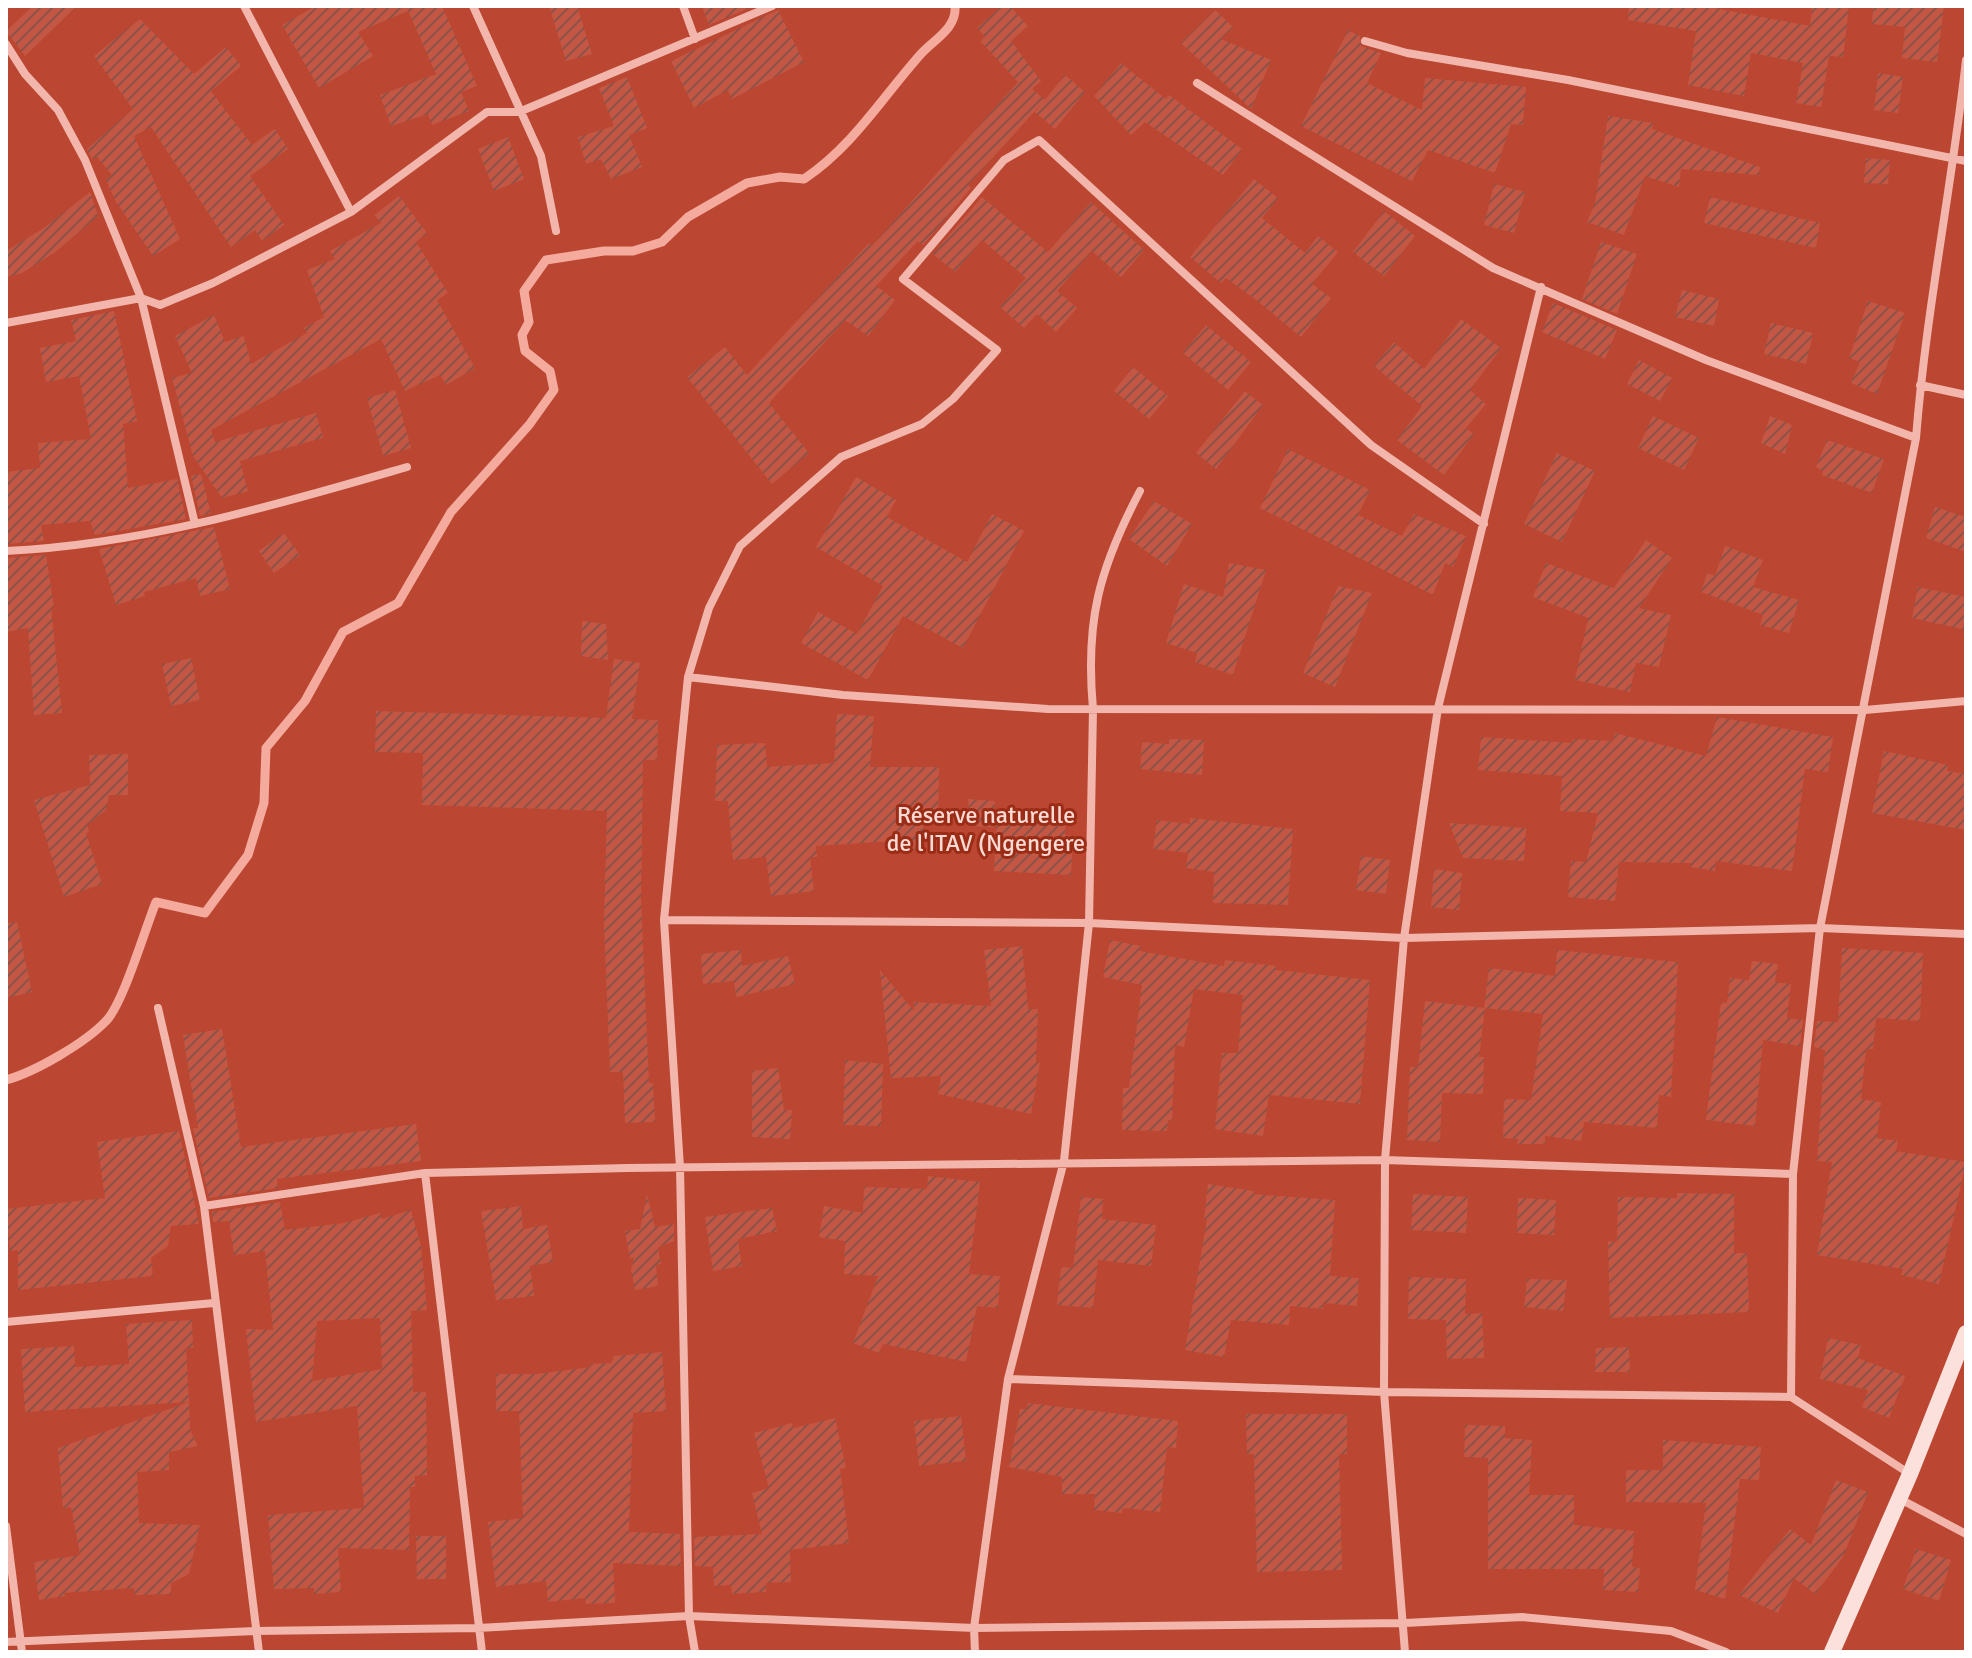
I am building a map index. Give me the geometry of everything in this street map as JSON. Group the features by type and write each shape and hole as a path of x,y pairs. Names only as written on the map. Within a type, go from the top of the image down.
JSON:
{"street":[{"path":"244,6 351,212"},
{"path":"473,6 541,156 556,231"},
{"path":"683,6 695,39"},
{"path":"6,323 141,298 160,305 213,283 351,212 487,112 519,112 772,6"},
{"path":"1365,41 1407,53 1584,83 1966,161"},
{"path":"6,44 25,74 58,110 85,160 141,298 195,524"},
{"path":"1791,1397 1793,1174 1820,928 1916,438 1920,385 1955,159 1966,60"},
{"path":"1197,83 1493,268 1706,360 1916,438"},
{"path":"695,1652 689,1616 680,1167 664,920 688,677 709,608 740,546 841,457 922,424 953,399 997,350 903,279 1004,160 1039,140 1371,445 1484,524"},
{"path":"1405,1652 1384,1392 1385,1160 1404,938 1438,708 1541,287"},
{"path":"1920,385 1966,395"},
{"path":"6,551 52,549 195,524 407,467"},
{"path":"975,1652 974,1628 1008,1379 1064,1161 1089,923 1093,709 1090,676 1095,595 1115,538 1140,491"},
{"path":"688,677 920,701 1093,709 1865,710 1966,701"},
{"path":"664,920 1089,923 1404,938 1820,928 1966,934"},
{"path":"158,1008 204,1206 259,1652"},
{"path":"204,1206 425,1173 680,1167 1385,1160 1793,1174"},
{"path":"425,1173 482,1652"},
{"path":"6,1322 214,1303"},
{"path":"1832,1652 1910,1474 1966,1333"},
{"path":"1008,1379 1384,1392 1791,1397 1910,1474"},
{"path":"1899,1498 1966,1534"},
{"path":"6,1526 22,1652"},
{"path":"6,1642 255,1631 478,1628 689,1616 974,1628 1405,1623 1536,1618 1671,1631 1726,1652"}],"green space":[{"name":"Réserve naturelle de l'ITAV (Ngengere","path":"6,6 1966,6 1966,1652 6,1652"}],"building":[{"path":"33,6 77,6 25,56 6,31"},
{"path":"316,6 442,6 477,86 461,92 469,111 432,125 428,114 391,126 380,95 436,74 408,11 358,32 373,56 319,88 282,25"},
{"path":"549,6 577,6 592,54 566,61"},
{"path":"702,6 754,6 709,25"},
{"path":"1002,6 1010,6 1028,26 1011,41 1041,81 1032,89 1045,100 968,185 971,188 923,245 918,241 876,286 895,300 868,336 845,320 769,403 809,453 772,484 687,377 725,347 747,375 869,243 872,246 1018,82 980,41 985,37 977,28"},
{"path":"1629,6 1703,6 1810,26 1812,6 1849,6 1843,57 1829,56 1821,107 1796,103 1803,63 1751,53 1744,96 1688,85 1696,31 1628,20"},
{"path":"1873,6 1944,6 1937,62 1902,58 1905,27 1872,24"},
{"path":"778,10 804,62 732,99 728,90 694,108 671,61"},
{"path":"1215,10 1233,27 1221,39 1271,60 1251,109 1181,43"},
{"path":"140,19 194,74 226,47 241,66 211,91 252,145 275,129 288,149 250,176 284,225 262,241 255,230 231,247 151,127 134,136 180,239 153,256 116,202 106,180 112,175 97,157 92,159 87,149 133,109 94,56"},
{"path":"1348,30 1360,36 1361,46 1381,53 1367,83 1422,110 1425,78 1526,87 1523,125 1511,124 1495,173 1428,150 1412,181 1301,126"},
{"path":"1121,63 1166,99 1169,95 1242,149 1223,175 1145,122 1131,135 1094,96"},
{"path":"1878,73 1903,77 1898,113 1874,110"},
{"path":"1065,75 1085,92 1055,129 1035,112"},
{"path":"627,77 647,128 629,135 642,167 611,179 601,159 586,164 578,137 614,126 599,88"},
{"path":"1608,116 1653,123 1652,129 1760,167 1759,175 1681,169 1679,187 1645,176 1624,235 1587,222 1595,203"},
{"path":"508,137 524,179 494,191 478,149"},
{"path":"1866,158 1890,160 1888,184 1864,183"},
{"path":"1254,179 1278,198 1262,218 1305,253 1318,236 1338,252 1312,284 1331,298 1301,337 1226,278 1221,283 1190,257"},
{"path":"1494,184 1525,192 1514,233 1484,225"},
{"path":"90,192 98,216 54,253 22,273 6,277 6,251 44,228"},
{"path":"399,196 427,233 416,242 448,293 437,300 475,368 446,385 440,375 405,391 381,339 211,430 215,442 316,413 323,438 240,461 248,491 222,498 193,456 172,378 192,373 175,336 214,315 225,342 244,336 251,364 307,333 304,328 324,317 307,270 335,259 330,251 381,223 374,215"},
{"path":"982,197 1048,252 1091,202 1144,250 1121,277 1092,251 1057,291 1077,308 1056,332 1037,314 1024,328 1000,307 1026,278 982,240 955,272 933,254"},
{"path":"1710,197 1820,223 1816,248 1704,223"},
{"path":"1384,211 1415,236 1384,276 1353,252"},
{"path":"1601,242 1637,254 1617,314 1582,299"},
{"path":"1682,290 1719,299 1714,326 1675,317"},
{"path":"1868,301 1905,313 1877,394 1851,383 1860,362 1849,358"},
{"path":"1553,303 1617,330 1605,359 1542,332"},
{"path":"114,311 137,421 123,424 128,488 177,479 186,519 95,535 90,521 41,525 44,541 6,544 6,472 40,468 38,443 91,439 79,376 46,382 40,348 76,341 71,320"},
{"path":"1461,319 1501,348 1470,390 1486,404 1466,428 1474,434 1444,475 1397,440 1422,406 1374,366 1394,342 1424,369"},
{"path":"1771,323 1813,333 1806,364 1764,354"},
{"path":"1206,325 1251,362 1228,390 1183,353"},
{"path":"1639,360 1672,378 1660,401 1627,384"},
{"path":"1133,367 1168,396 1149,419 1114,391"},
{"path":"395,390 411,448 383,456 367,398"},
{"path":"1245,391 1263,405 1216,469 1196,453"},
{"path":"1653,416 1699,438 1684,470 1638,448"},
{"path":"1770,416 1792,425 1785,454 1761,443"},
{"path":"1827,440 1884,459 1872,493 1822,475 1823,471 1816,467"},
{"path":"1288,449 1370,490 1358,515 1402,536 1414,514 1466,536 1453,567 1445,563 1433,595 1260,508"},
{"path":"1557,453 1595,471 1562,542 1524,524"},
{"path":"201,474 211,513 200,516 191,476"},
{"path":"856,477 896,500 887,517 967,562 992,514 1024,531 963,648 903,616 868,680 801,643 818,612 857,634 883,586 816,547"},
{"path":"1154,501 1192,524 1167,566 1129,539"},
{"path":"1935,507 1966,517 1966,552 1926,538"},
{"path":"214,527 230,589 200,596 196,578 144,592 145,596 116,605 99,549"},
{"path":"284,533 300,555 274,573 259,551"},
{"path":"1646,540 1672,558 1639,608 1671,615 1659,667 1636,663 1630,692 1575,680 1588,618 1533,597 1546,563 1614,588"},
{"path":"1725,546 1763,560 1753,587 1799,600 1789,633 1760,625 1763,615 1701,592 1707,573 1715,576"},
{"path":"46,555 54,607 51,607 62,713 34,715 28,628 6,632 6,558"},
{"path":"1229,563 1266,570 1233,675 1195,662 1197,653 1166,643 1184,584 1223,597"},
{"path":"1338,586 1372,593 1335,687 1303,673"},
{"path":"1918,587 1966,597 1966,630 1912,618"},
{"path":"582,621 606,624 608,660 581,656"},
{"path":"191,658 200,700 171,706 162,664"},
{"path":"614,659 640,663 632,719 658,720 657,760 643,760 641,900 649,1083 653,1083 655,1122 625,1123 623,1072 610,1072 604,922 607,811 422,805 423,753 375,752 376,711 606,718"},
{"path":"837,714 874,716 870,767 939,767 938,823 923,822 924,849 895,850 895,841 816,846 817,857 810,857 814,891 771,896 766,857 733,860 728,801 715,801 717,745 765,743 767,767 834,763"},
{"path":"1717,717 1833,737 1828,772 1805,769 1792,871 1716,861 1715,871 1690,867 1691,863 1619,862 1615,901 1568,897 1571,861 1586,862 1598,813 1560,811 1562,776 1478,770 1481,737 1572,743 1573,739 1613,741 1615,733 1706,756"},
{"path":"1169,739 1204,740 1202,775 1140,769 1142,742 1169,744"},
{"path":"1884,751 1948,765 1947,771 1966,774 1966,830 1872,813"},
{"path":"128,754 128,795 109,795 106,810 87,825 89,832 86,833 102,884 64,897 34,800 90,785 89,755"},
{"path":"968,799 995,801 993,827 971,826"},
{"path":"997,809 1066,813 1065,835 1073,836 1071,875 994,871"},
{"path":"1190,818 1293,829 1288,905 1213,903 1214,872 1186,868 1188,853 1153,849 1157,820 1190,824"},
{"path":"1449,823 1526,828 1524,861 1463,858"},
{"path":"1361,856 1390,860 1386,894 1356,890"},
{"path":"1434,869 1462,873 1459,910 1431,907"},
{"path":"17,922 32,992 6,998 6,923"},
{"path":"1110,940 1141,946 1140,951 1224,966 1225,960 1276,966 1276,970 1370,980 1360,1104 1269,1095 1263,1136 1215,1129 1222,1053 1238,1053 1243,995 1194,989 1184,1047 1175,1045 1172,1121 1168,1120 1167,1131 1122,1130 1123,1088 1129,1088 1142,985 1103,977"},
{"path":"1022,946 1028,1009 1038,1009 1036,1062 1040,1063 1031,1114 938,1094 941,1076 891,1078 880,970 914,1011 914,1002 991,1006 984,950"},
{"path":"1842,948 1923,953 1920,1021 1876,1018 1873,1049 1866,1049 1861,1099 1881,1102 1877,1138 1898,1141 1896,1151 1966,1162 1939,1284 1901,1275 1903,1269 1817,1255 1832,1162 1817,1161 1825,1050 1814,1047 1817,1021 1838,1022"},
{"path":"741,950 742,966 788,956 795,984 736,997 734,981 703,984 701,954"},
{"path":"1557,950 1678,962 1671,1097 1659,1095 1657,1128 1584,1122 1581,1141 1545,1136 1545,1144 1517,1144 1518,1139 1503,1138 1504,1099 1531,1100 1543,1014 1484,1008 1489,968 1555,976"},
{"path":"1752,961 1778,964 1775,982 1791,984 1787,1018 1803,1020 1800,1046 1763,1040 1755,1126 1706,1120 1721,1002 1727,1003 1730,978 1749,980"},
{"path":"1425,1001 1485,1008 1479,1057 1484,1057 1483,1094 1442,1093 1440,1142 1407,1140 1410,1067 1418,1067"},
{"path":"222,1029 241,1147 416,1124 421,1161 277,1179 278,1188 209,1198 193,1128 198,1128 183,1035"},
{"path":"845,1060 883,1064 881,1126 843,1125"},
{"path":"778,1068 784,1110 792,1110 790,1139 752,1137 752,1071"},
{"path":"179,1131 199,1224 171,1226 168,1246 151,1258 153,1276 18,1290 18,1250 10,1251 6,1209 105,1198 97,1142"},
{"path":"928,1176 980,1182 969,1274 1000,1276 998,1308 977,1306 966,1362 883,1344 879,1353 853,1343 878,1276 844,1274 845,1241 819,1237 824,1206 863,1213 864,1187 927,1189"},
{"path":"1208,1184 1254,1191 1253,1194 1335,1200 1330,1276 1359,1278 1357,1306 1323,1303 1323,1309 1290,1306 1289,1325 1231,1320 1224,1357 1185,1350 1207,1219 1204,1219"},
{"path":"1677,1193 1734,1194 1734,1253 1747,1253 1749,1312 1610,1318 1608,1241 1617,1242 1618,1197 1677,1198"},
{"path":"647,1194 655,1227 674,1224 674,1241 658,1247 661,1264 656,1265 658,1286 635,1290 631,1270 634,1257 630,1259 625,1231 640,1229"},
{"path":"1413,1194 1468,1197 1466,1233 1411,1230"},
{"path":"1081,1197 1103,1199 1102,1219 1156,1225 1151,1266 1098,1260 1093,1308 1057,1305 1061,1267 1073,1268"},
{"path":"1518,1198 1556,1200 1554,1235 1517,1233"},
{"path":"280,1202 285,1230 344,1223 380,1213 382,1219 411,1210 421,1246 427,1310 411,1311 413,1392 426,1392 427,1475 415,1476 415,1487 410,1487 409,1550 338,1548 341,1592 314,1594 314,1588 274,1589 268,1515 364,1508 357,1406 256,1422 246,1329 273,1330 265,1251 234,1255 229,1221 213,1222 212,1212","holes":["380,1318 382,1369 312,1381 317,1321"]},
{"path":"521,1206 523,1229 547,1225 553,1262 530,1266 534,1296 496,1300 481,1211"},
{"path":"772,1208 777,1231 738,1239 742,1266 713,1271 705,1217"},
{"path":"1409,1277 1466,1279 1465,1314 1482,1313 1484,1358 1447,1359 1446,1320 1408,1319"},
{"path":"1527,1279 1567,1280 1563,1311 1524,1307"},
{"path":"192,1320 193,1348 186,1348 189,1402 25,1412 21,1349 74,1346 75,1367 129,1364 126,1324"},
{"path":"1828,1338 1861,1345 1858,1358 1905,1376 1889,1418 1862,1407 1868,1390 1820,1379"},
{"path":"1629,1347 1630,1372 1595,1372 1596,1348"},
{"path":"662,1352 666,1411 633,1413 629,1532 680,1534 681,1566 613,1563 615,1603 586,1604 585,1598 548,1602 546,1581 496,1587 488,1522 523,1518 519,1411 496,1411 496,1374 537,1374 591,1367 591,1364 611,1363 614,1356"},
{"path":"189,1402 190,1430 198,1446 169,1452 169,1470 137,1472 139,1523 200,1525 189,1574 171,1583 171,1594 135,1595 134,1588 64,1593 65,1596 39,1600 34,1562 80,1555 71,1507 63,1508 58,1448"},
{"path":"1028,1403 1178,1421 1176,1448 1167,1447 1160,1512 1123,1508 1122,1513 1094,1510 1095,1494 1062,1494 1062,1477 1009,1467 1020,1409 1027,1409"},
{"path":"1246,1414 1347,1414 1347,1454 1339,1454 1342,1570 1257,1572 1254,1454 1247,1454"},
{"path":"961,1416 966,1461 919,1466 914,1421"},
{"path":"835,1418 846,1468 840,1469 849,1543 790,1550 791,1582 766,1583 766,1592 732,1594 731,1585 714,1586 713,1567 695,1566 694,1537 762,1534 752,1493 769,1488 754,1433 792,1423 793,1428"},
{"path":"1465,1425 1505,1426 1505,1438 1532,1440 1529,1495 1574,1495 1574,1525 1634,1531 1632,1567 1640,1568 1638,1592 1603,1590 1604,1569 1488,1569 1488,1458 1464,1457"},
{"path":"1663,1440 1761,1447 1759,1480 1740,1479 1725,1599 1695,1590 1706,1503 1626,1502 1626,1470 1663,1470"},
{"path":"1836,1480 1868,1492 1843,1557 1815,1594 1794,1578 1778,1613 1739,1595 1790,1529 1811,1545"},
{"path":"416,1536 446,1536 446,1579 417,1579"},
{"path":"1916,1549 1951,1560 1939,1601 1903,1589"}],"waterway":[{"path":"6,1080 59,1056 106,1021 126,983 156,902 205,913 248,855 264,803 266,748 305,701 343,632 398,603 451,512 529,425 554,390 550,371 525,351 522,335 529,322 524,291 546,260 604,251 633,251 662,242 688,217 747,183 780,177 804,179 852,137 920,55 943,34 952,21 955,6"}]}
